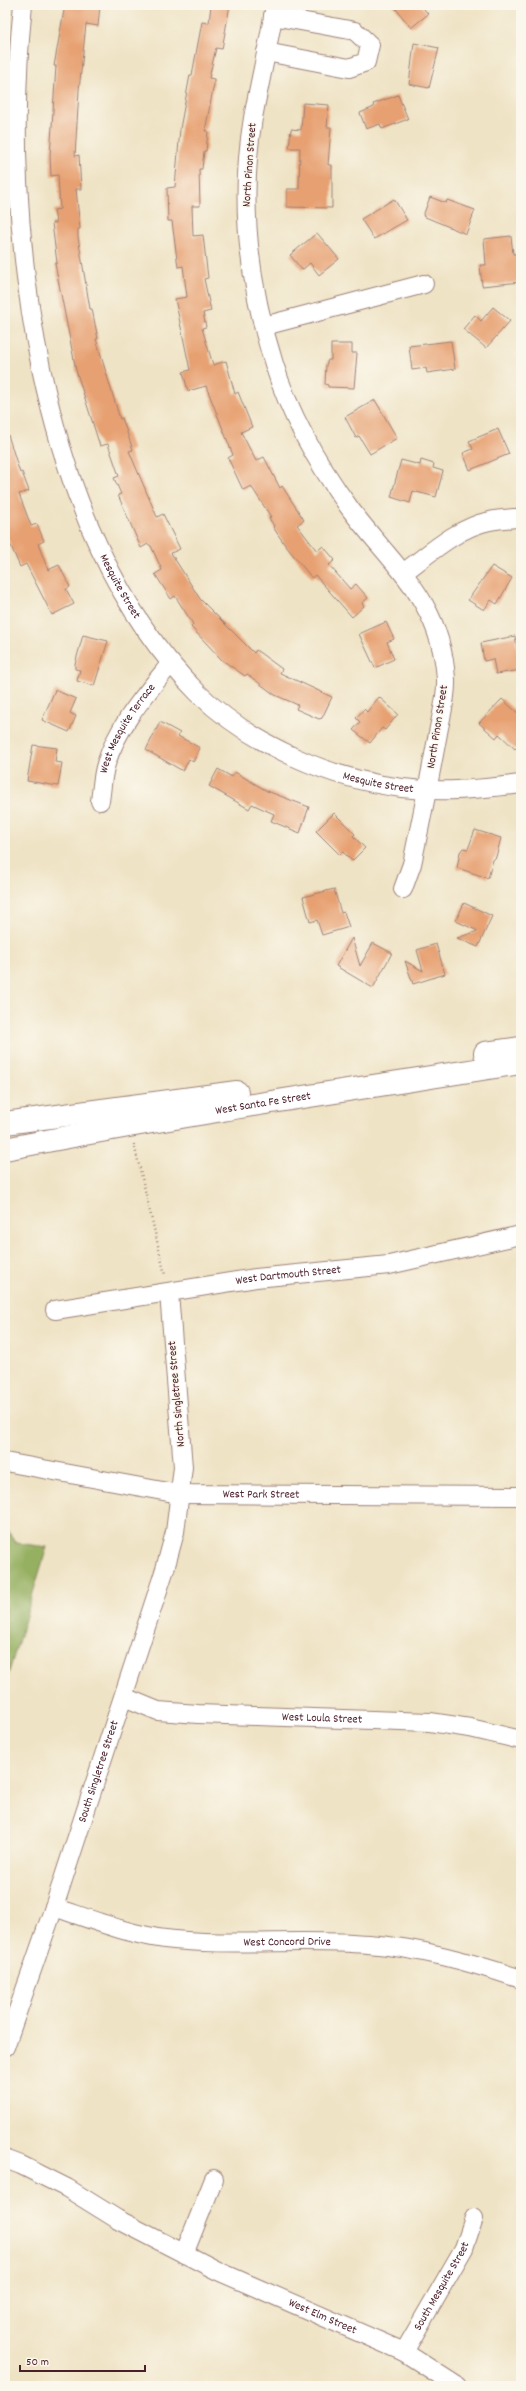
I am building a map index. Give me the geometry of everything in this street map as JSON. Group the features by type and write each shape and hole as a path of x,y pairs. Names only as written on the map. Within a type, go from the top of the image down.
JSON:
{"street":[{"name":"Mesquite Street","path":"23,5 15,70 11,131 9,221 37,379 73,491 97,546 127,601 145,630 171,663 200,694 235,723 294,756 340,774 402,788 468,791 521,784"},
{"path":"266,52 349,68 366,62 370,45 355,31 274,10"},
{"name":"North Pinon Street","path":"274,10 253,120 247,183 250,260 274,365 293,412 317,458 351,509 425,602 437,629 444,658 446,682 443,709 412,864 403,889"},
{"path":"264,326 424,284"},
{"path":"403,573 450,539 470,527 490,521 515,518"},
{"name":"West Mesquite Terrace","path":"100,801 105,765 115,739 137,706 171,663"},
{"name":"West Santa Fe Street","path":"5,1123 217,1095 521,1048"},
{"name":"West Santa Fe Street","path":"5,1149 129,1125 521,1063"},
{"name":"West Dartmouth Street","path":"55,1310 256,1278 389,1265 521,1235"},
{"name":"North Singletree Street","path":"169,1293 183,1467 180,1494"},
{"name":"West Park Street","path":"5,1462 180,1494 521,1496"},
{"name":"South Singletree Street","path":"5,2047 54,1907 166,1569 175,1532 180,1494"},
{"name":"West Loula Street","path":"124,1697 158,1711 198,1714 430,1722 470,1728 521,1740"},
{"name":"West Concord Drive","path":"54,1907 129,1931 165,1939 366,1944 401,1947 454,1957 521,1979"},
{"name":"West Elm Street","path":"5,2159 21,2165 67,2188 117,2219 184,2254 404,2352 457,2386"},
{"path":"184,2254 214,2178"},
{"name":"South Mesquite Street","path":"404,2352 464,2248 474,2218"}],"path":[{"path":"516,5 521,13"},
{"path":"129,1125 169,1293"}],"green space":[{"path":"5,1526 16,1543 47,1547 5,1685"}],"building":[{"path":"65,5 100,5 98,26 86,24 79,90 75,156 79,155 81,189 76,189 80,229 78,229 78,237 90,309 92,309 98,339 96,339 120,419 122,418 133,450 129,451 157,517 163,514 180,549 171,553 200,599 254,653 256,650 282,669 280,673 332,697 322,718 319,719 296,709 298,705 275,695 247,674 245,676 222,660 191,627 193,624 175,596 171,599 155,574 162,570 151,546 148,544 141,548 118,495 121,494 114,478 119,476 108,444 100,446 76,370 55,264 57,263 52,223 56,223 54,210 60,209 58,175 51,176 50,156 56,66 54,66"},
{"path":"211,5 230,5 222,49 216,48 209,78 214,79 214,84 205,131 208,131 206,151 204,151 202,169 199,169 200,206 192,206 193,236 203,235 208,278 204,279 211,311 203,313 206,327 202,328 213,365 226,361 235,394 238,392 252,427 241,432 256,461 264,457 280,488 282,486 304,520 297,525 317,551 323,546 335,560 329,565 350,589 356,584 368,598 362,603 364,606 352,617 315,575 312,578 285,545 273,527 274,526 269,518 271,517 251,486 243,490 228,458 233,455 206,386 188,391 183,372 190,370 175,299 187,297 183,266 178,267 172,221 168,221 167,188 175,187 180,129 190,75 192,75 202,22 209,23"},
{"path":"393,5 421,5 428,14 411,28"},
{"path":"414,43 439,48 429,88 409,84"},
{"path":"398,95 408,119 382,129 380,124 366,129 360,113 374,107 373,104"},
{"path":"303,103 329,105 327,127 331,127 328,165 332,165 332,208 287,207 287,189 299,189 300,148 289,148 291,129 301,130"},
{"path":"430,197 446,203 447,200 475,210 466,234 423,216"},
{"path":"394,199 407,220 374,239 361,219"},
{"path":"317,233 339,259 319,275 310,263 302,270 290,255"},
{"path":"511,236 513,254 520,254 521,282 482,286 480,265 486,265 484,239"},
{"path":"493,307 510,321 486,348 463,329 475,315 481,321"},
{"path":"451,341 455,369 427,373 426,368 412,370 409,346"},
{"path":"331,344 352,344 352,353 357,353 354,388 328,387 328,385 325,384 326,365 328,360 331,360"},
{"path":"375,400 397,438 370,454 359,436 356,438 345,417"},
{"path":"498,429 509,454 470,470 463,453 473,449 469,441"},
{"path":"8,435 20,473 22,472 29,491 19,494 31,526 37,524 44,541 38,544 48,570 59,565 70,587 66,589 74,604 52,615 26,564 20,567 5,532 5,436"},
{"path":"401,460 420,465 421,460 434,464 433,468 443,471 436,497 413,491 410,503 391,497"},
{"path":"492,566 512,578 497,604 491,600 484,610 468,600"},
{"path":"386,622 394,639 387,642 394,659 375,668 359,634"},
{"path":"83,635 108,641 94,686 77,681 80,670 75,669 75,664"},
{"path":"515,636 521,670 496,674 493,659 484,661 481,643"},
{"path":"55,690 76,699 70,713 76,716 69,732 42,720"},
{"path":"379,697 398,714 385,730 382,728 370,743 353,730 360,722 356,718 364,709 367,712"},
{"path":"502,699 521,716 521,743 515,749 499,734 496,738 479,723"},
{"path":"160,722 180,733 178,736 200,748 193,762 189,759 183,771 146,750"},
{"path":"33,745 57,748 55,762 62,763 58,786 27,781"},
{"path":"218,769 232,777 235,772 267,791 309,807 300,833 271,821 274,814 252,804 249,809 209,786"},
{"path":"334,813 355,834 353,836 365,848 352,861 343,852 340,855 316,831"},
{"path":"475,830 501,838 488,878 457,868 460,852 463,848 468,849"},
{"path":"334,889 341,913 344,912 349,927 322,935 317,920 310,922 303,897"},
{"path":"464,903 492,916 478,947 457,938 478,931 456,921"},
{"path":"352,938 360,966 373,943 392,953 373,988 336,966"},
{"path":"436,944 445,974 413,984 405,961 423,971 417,950"}]}
